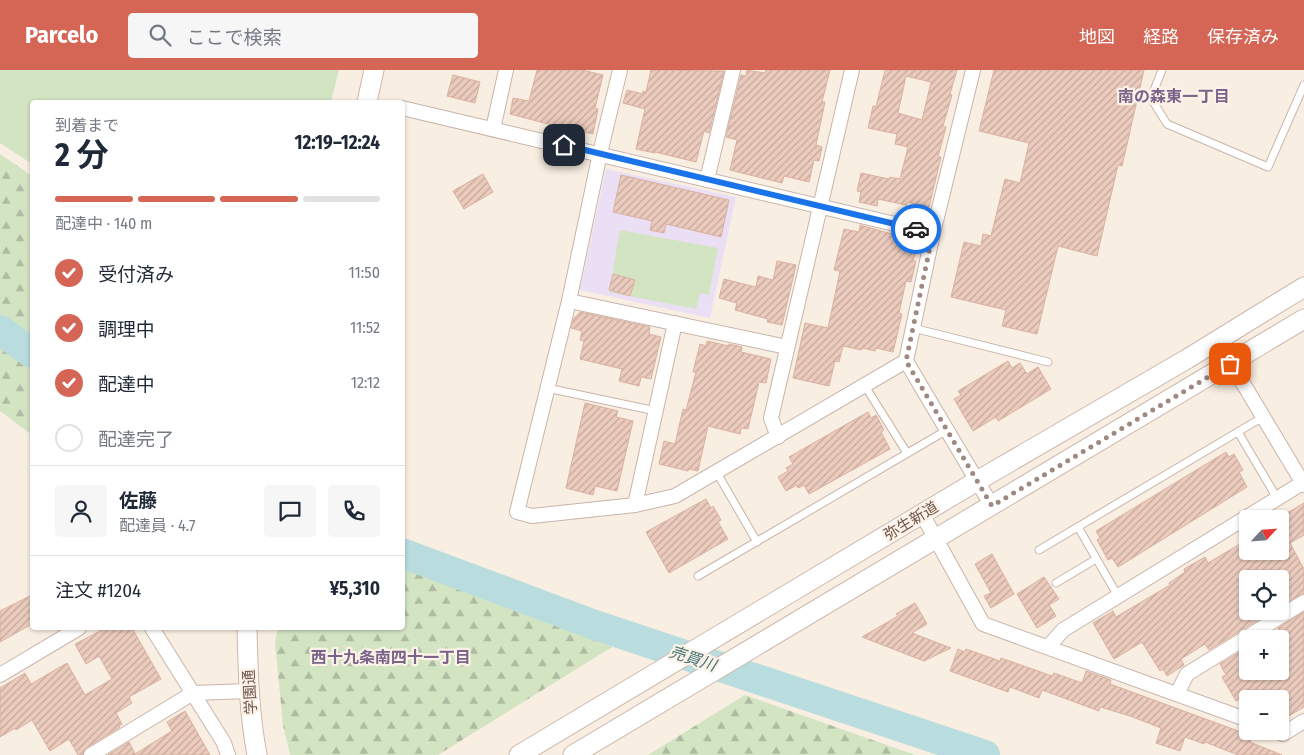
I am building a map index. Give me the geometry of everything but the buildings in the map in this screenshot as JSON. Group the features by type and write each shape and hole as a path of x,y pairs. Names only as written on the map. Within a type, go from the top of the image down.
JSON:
{"street":[{"path":"372,100 374,70"},
{"path":"492,129 506,70"},
{"path":"620,70 568,301 517,512 532,516 635,505 675,496 906,361"},
{"path":"707,180 733,70"},
{"path":"778,437 771,418 819,205 852,70"},
{"path":"973,70 933,233 906,361 992,506"},
{"path":"405,109 600,153 933,233"},
{"name":"弥生新道","path":"519,755 1304,288"},
{"path":"568,301 787,346"},
{"name":"弥生新道","path":"573,755 1304,319"},
{"path":"635,505 675,323"},
{"path":"1048,648 1063,630 1303,483 1217,340"},
{"path":"922,514 983,624 1239,717"},
{"path":"1177,694 1187,674 1304,602"},
{"path":"0,675 76,630"},
{"path":"153,630 224,743 228,755"},
{"name":"学園通","path":"247,630 252,731 258,755"},
{"path":"91,755 193,693 249,692"},
{"path":"1289,730 1304,721"}],"lane":[{"path":"1162,70 1151,98 1167,124 1268,167 1304,87"},
{"path":"913,328 1048,362"},
{"path":"865,386 907,454"},
{"path":"547,388 656,411"},
{"path":"1039,550 1263,417"},
{"path":"698,576 947,430"},
{"path":"1238,432 1277,498"},
{"path":"717,473 757,542"},
{"path":"1078,527 1118,596"},
{"path":"1056,582 1096,559"}],"shaded area":[{"path":"606,169 736,197 710,318 580,290"}],"green space":[{"path":"0,70 339,70 332,100 30,100 30,163 0,143"},
{"path":"0,154 30,175 30,434 0,411"},
{"path":"620,230 718,248 709,295 700,293 696,309 609,292"},
{"path":"405,565 612,647 438,755 290,755 283,725 275,642 278,630 405,630"},
{"path":"745,695 915,755 648,755"}],"waterway":[{"name":"売買川","path":"0,330 30,352"},
{"name":"売買川","path":"405,554 592,624 985,755"}],"way so far":[{"path":"916,229 933,233 906,361 992,506 1230,364"}],"district":[{"name":"南の森東一丁目","path":"1174,96"},
{"name":"西十九条南四十一丁目","path":"391,657"}],"route":[{"path":"564,145 916,229"}]}
